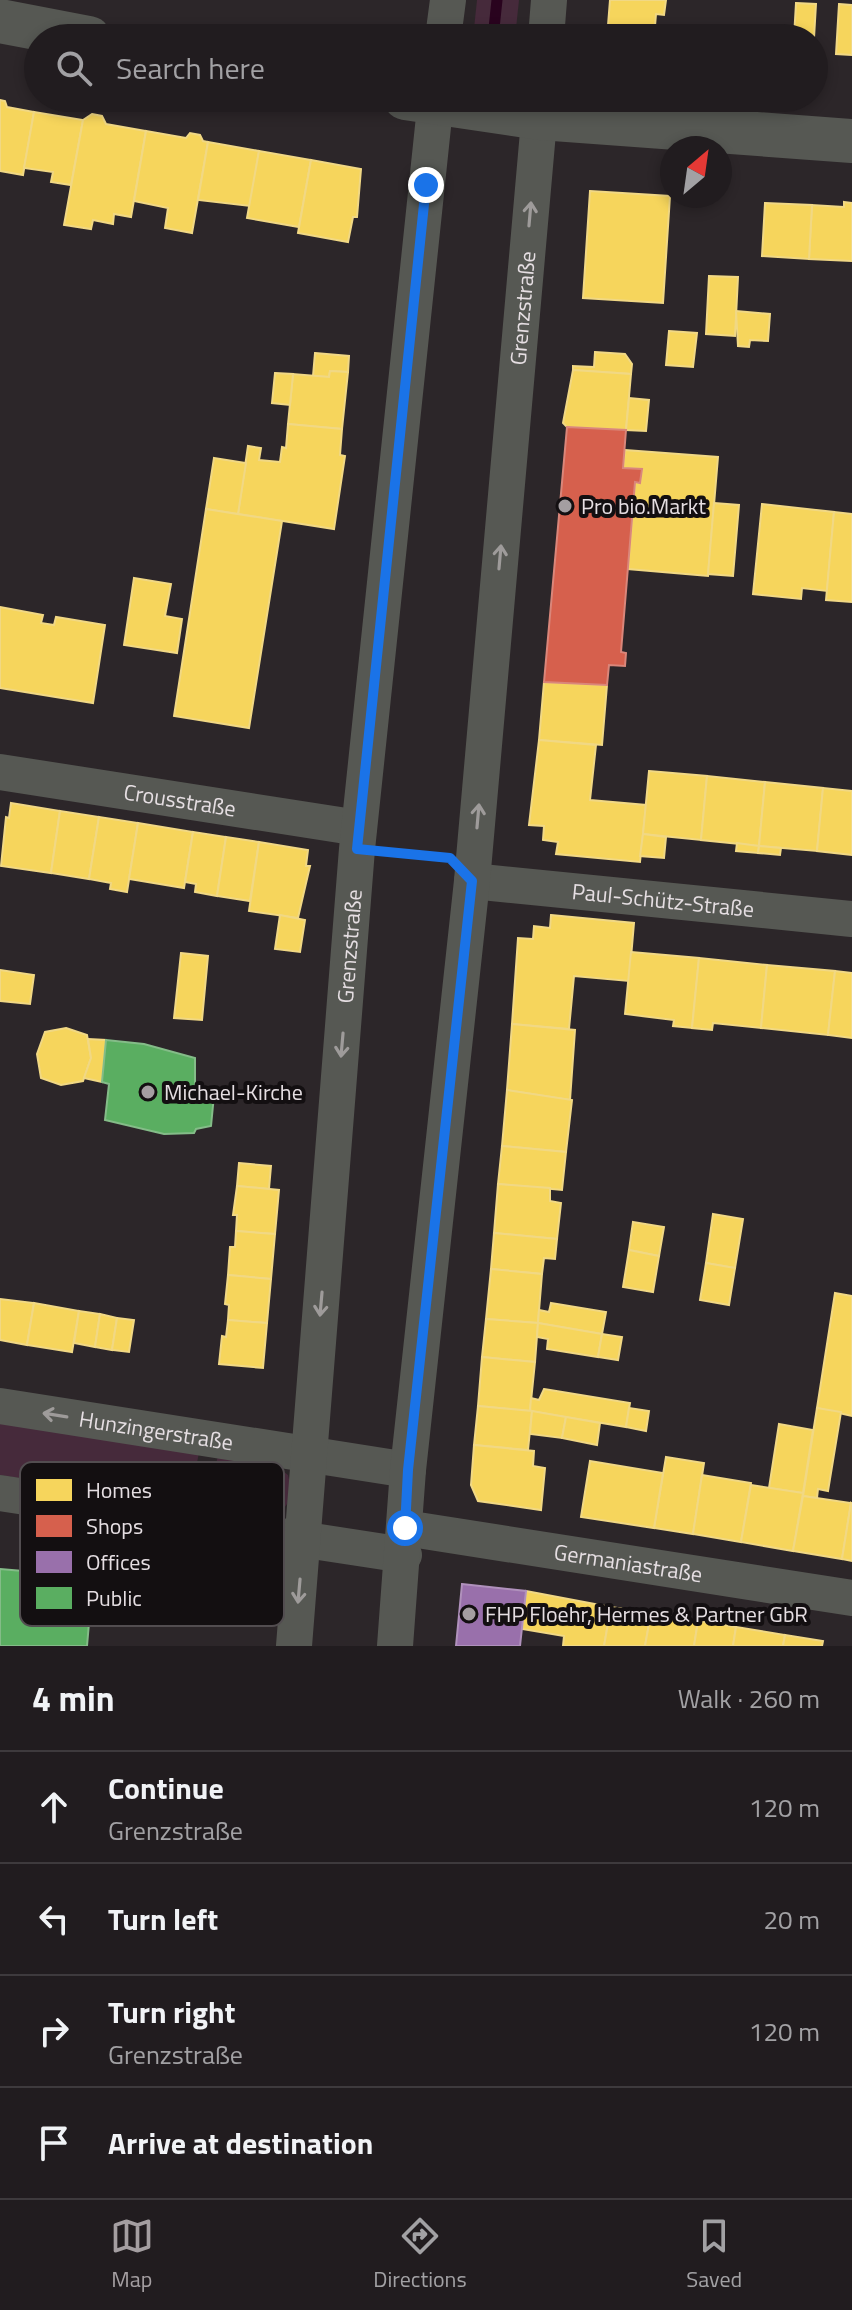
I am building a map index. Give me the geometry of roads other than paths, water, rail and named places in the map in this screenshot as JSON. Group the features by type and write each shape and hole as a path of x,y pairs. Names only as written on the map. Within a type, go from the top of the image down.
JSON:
{"street":[{"path":"445,24 448,0"},
{"path":"547,24 549,0"},
{"path":"0,21 24,26"},
{"name":"Grenzstraße","path":"294,1646 358,838 425,112"},
{"name":"Grenzstraße","path":"395,1646 408,1470 472,881 540,112"},
{"path":"578,112 852,141"},
{"name":"Crousstraße","path":"0,772 358,838"},
{"name":"Paul-Schütz-Straße","path":"472,881 852,919"},
{"name":"Hunzingerstraße","path":"0,1406 408,1470"},
{"path":"0,1493 20,1496"},
{"path":"284,1537 405,1542"},
{"name":"Germaniastraße","path":"405,1542 852,1598"}],"waterway":[{"path":"494,24 497,0"}],"place":[{"name":"Pro bio.Markt","path":"565,506"},
{"name":"Michael-Kirche","path":"148,1092"},
{"name":"FHP Floehr, Hermes & Partner GbR","path":"469,1614"}]}
